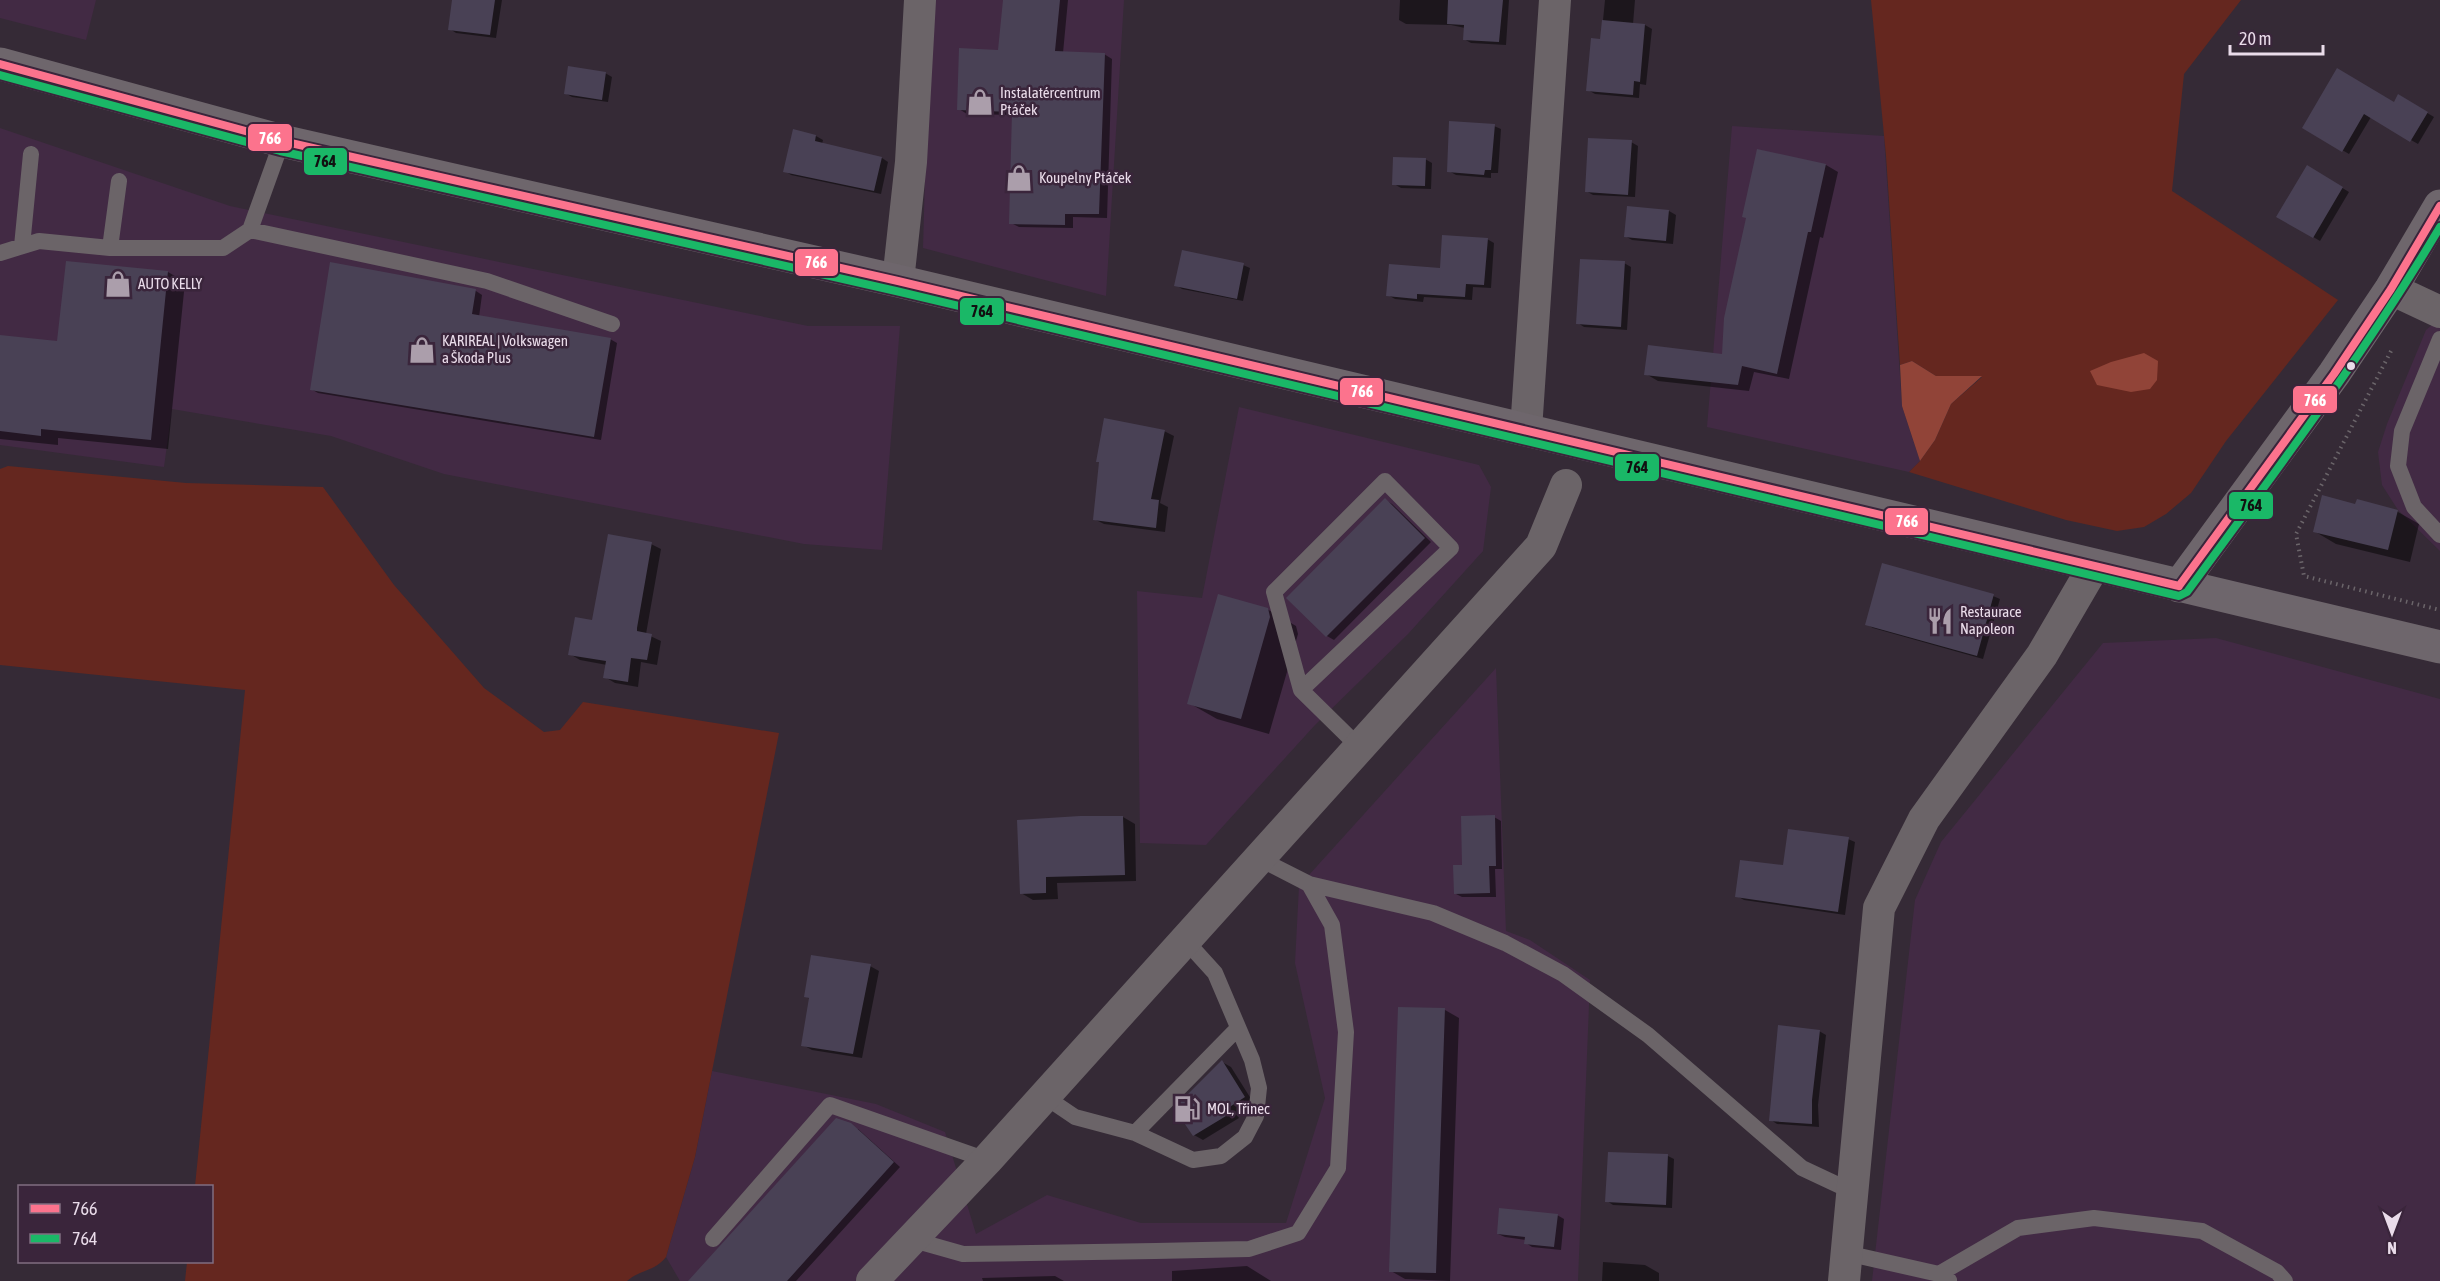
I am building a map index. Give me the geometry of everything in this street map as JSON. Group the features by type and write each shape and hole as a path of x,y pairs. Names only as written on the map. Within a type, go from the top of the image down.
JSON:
{"main road":[{"path":"0,64 282,141 898,281 2440,647"},
{"path":"2179,586 2334,374 2391,289 2440,206"}],"street":[{"path":"898,281 910,162 920,0"},
{"path":"1526,430 1555,0"},
{"path":"2391,289 2440,312"},
{"path":"872,1281 987,1160 1358,746 1541,546 1566,485"},
{"path":"1845,1267 1879,908 1924,819 2042,655 2094,566"}],"lane":[{"path":"0,254 39,241 110,248 223,248 250,230 282,141"},
{"path":"22,246 31,154"},
{"path":"110,248 119,181"},
{"path":"250,230 487,281 612,324"},
{"path":"2440,339 2402,430 2398,466 2414,507 2440,536"},
{"path":"1301,690 1451,548 1385,481 1274,592 1301,690 1358,746"},
{"path":"1258,858 1309,884 1433,913 1505,944 1563,974 1648,1035 1802,1168 1851,1191"},
{"path":"910,1239 963,1254 1249,1249 1298,1233 1338,1168 1346,1032 1332,925 1309,884"},
{"path":"1044,1096 1075,1117 1135,1133 1193,1160 1221,1156 1245,1137 1256,1116 1259,1088 1252,1060 1215,973 1185,940"},
{"path":"1135,1133 1237,1029"},
{"path":"713,1239 830,1105 987,1160"},
{"path":"1845,1267 1945,1277 2018,1228 2094,1218 2202,1231 2277,1272 2284,1281"}],"path":[{"path":"2395,344 2296,534 2304,576 2440,610"}],"shaded area":[{"path":"0,0 96,0 86,40 0,18"},
{"path":"930,0 1124,0 1106,296 923,248"},
{"path":"1871,0 2241,0 2184,74 2172,191 2338,300 2226,441 2191,493 2166,514 2144,527 2117,531 2066,520 1909,472 1935,440 1951,404 1982,377 1936,376 1912,361 1900,365 1886,156"},
{"path":"1732,126 1884,136 1902,406 1920,461 1909,472 1707,427"},
{"path":"0,128 230,206 808,326 900,326 882,550 804,544 444,474 331,436 172,409 164,467 0,445"},
{"path":"2440,318 2440,551 2398,510 2382,485 2378,452 2387,424 2426,330"},
{"path":"2144,353 2158,361 2157,380 2150,389 2131,392 2097,385 2090,371 2111,362"},
{"path":"1912,361 1936,376 1982,376 1951,404 1935,440 1920,461 1902,406 1900,365"},
{"path":"1239,407 1479,465 1491,487 1483,551 1408,634 1315,725 1206,845 1140,843 1137,591 1202,598"},
{"path":"8,466 186,483 323,487 394,585 484,688 544,732 560,730 583,702 779,733 695,1157 666,1257 661,1262 627,1281 185,1281 187,1263 213,1263 213,1185 195,1185 245,690 0,665 0,469"},
{"path":"2216,638 2440,699 2440,1281 1872,1281 1915,900 1941,842 2103,643"},
{"path":"1496,668 1506,931 1530,940 1590,980 1578,1281 680,1281 666,1257 695,1157 712,1071 876,1104 945,1132 976,1234 1047,1195 1141,1223 1286,1223 1325,1098 1295,963 1299,886"}],"building":[{"path":"452,0 495,0 490,35 448,30"},
{"path":"1003,0 1060,0 1055,51 1105,53 1099,214 1065,214 1065,225 1009,224 1012,112 957,110 959,48 998,50"},
{"path":"1448,0 1503,0 1499,42 1463,40 1464,25 1447,24"},
{"path":"1602,20 1645,24 1640,82 1634,81 1633,95 1586,91 1591,38 1600,39"},
{"path":"568,66 606,72 602,100 564,94"},
{"path":"2337,68 2394,102 2398,94 2428,112 2410,142 2364,114 2342,152 2302,128"},
{"path":"1449,121 1495,124 1491,170 1485,170 1484,175 1447,172"},
{"path":"793,129 816,135 815,141 882,157 874,191 783,172"},
{"path":"1588,138 1632,140 1628,195 1585,192"},
{"path":"1757,149 1826,164 1811,232 1808,232 1777,374 1742,366 1738,385 1644,375 1648,345 1722,354 1724,318 1746,218 1742,217"},
{"path":"1393,157 1426,158 1425,186 1392,185"},
{"path":"2307,165 2343,187 2313,238 2276,217"},
{"path":"1627,206 1669,210 1666,241 1624,237"},
{"path":"1442,235 1488,238 1484,285 1466,284 1465,297 1417,294 1417,299 1386,296 1389,264 1440,268"},
{"path":"1182,250 1244,263 1237,299 1174,286"},
{"path":"1580,259 1625,261 1621,327 1576,324"},
{"path":"66,261 168,271 151,440 41,429 41,436 0,431 0,335 57,341"},
{"path":"330,262 476,289 472,314 611,338 594,437 310,390"},
{"path":"1104,418 1165,430 1151,499 1159,500 1156,528 1093,520 1099,462 1096,462"},
{"path":"2322,495 2355,504 2357,499 2398,510 2388,550 2313,532"},
{"path":"1385,498 1425,538 1326,637 1286,598"},
{"path":"608,534 652,542 637,631 652,634 647,660 631,658 628,682 603,678 606,661 568,655 575,617 592,620"},
{"path":"1882,563 1994,594 1977,656 1865,625"},
{"path":"1218,594 1268,608 1270,617 1241,719 1187,704"},
{"path":"1495,815 1496,866 1489,866 1490,893 1454,894 1453,865 1462,865 1461,816"},
{"path":"1123,816 1125,875 1046,877 1046,893 1020,894 1017,820"},
{"path":"1788,829 1849,837 1838,912 1735,897 1740,860 1783,865"},
{"path":"811,955 871,964 853,1054 801,1046 809,998 804,997"},
{"path":"1398,1007 1445,1008 1436,1273 1389,1272"},
{"path":"1778,1025 1820,1030 1812,1100 1812,1124 1769,1121"},
{"path":"1222,1060 1245,1097 1228,1108 1231,1113 1193,1136 1174,1108"},
{"path":"836,1118 851,1123 894,1162 787,1281 688,1281"},
{"path":"1608,1152 1668,1154 1666,1205 1605,1202"},
{"path":"1499,1208 1558,1214 1554,1247 1524,1244 1525,1237 1497,1234"}],"transit line":[{"name":"766","path":"0,64 282,141 898,281 2179,586"},
{"name":"764","path":"0,75 280,151 896,291 2179,596 2187,592 2318,413 2381,321 2440,227"},
{"name":"766","path":"2179,586 2334,374 2391,289 2440,206"}],"place":[{"name":"Instalatércentrum Ptáček","path":"980,102"},
{"name":"Koupelny Ptáček","path":"1019,178"},
{"name":"AUTO KELLY","path":"118,284"},
{"name":"KARIREAL | Volkswagen a Škoda Plus","path":"422,350"},
{"name":"Restaurace Napoleon","path":"1940,621"},
{"name":"MOL, Třinec","path":"1187,1109"}]}
